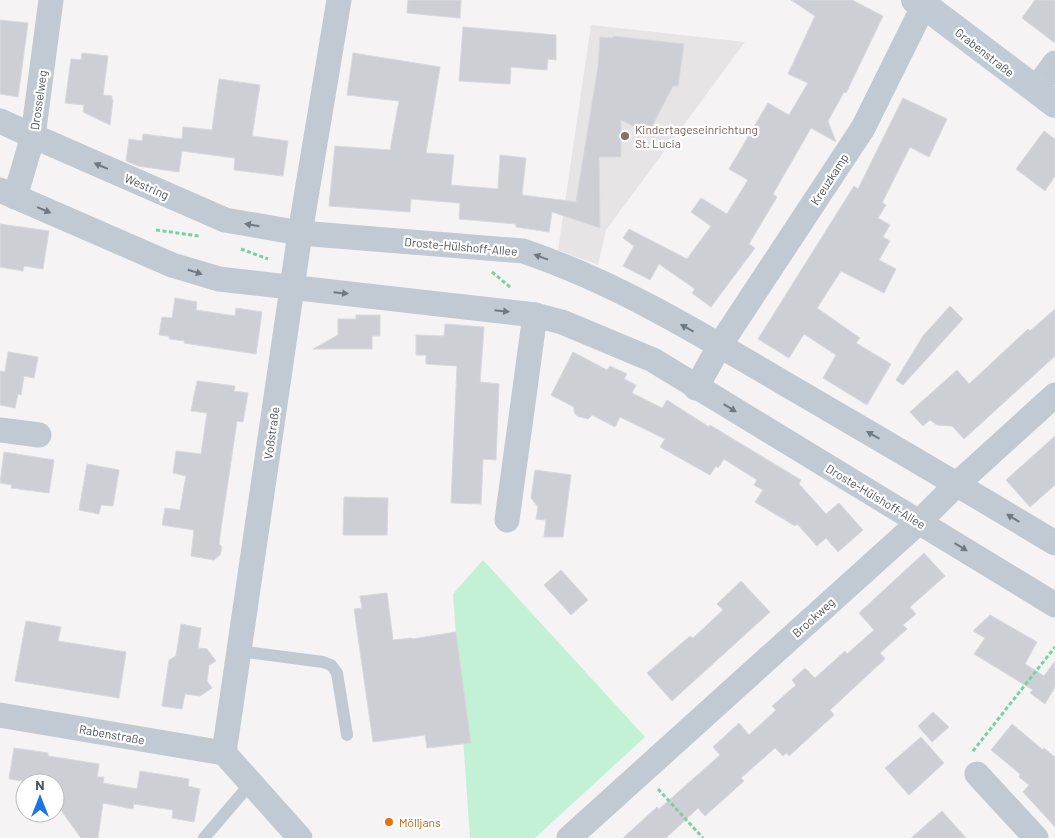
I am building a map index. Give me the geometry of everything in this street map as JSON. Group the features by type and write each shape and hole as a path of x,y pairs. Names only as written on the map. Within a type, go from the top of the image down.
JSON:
{"street":[{"name":"Drosselweg","path":"7,194 32,136 51,0"},
{"name":"Voßstraße","path":"224,753 300,233 339,0"},
{"name":"Grabenstraße","path":"920,2 1045,97"},
{"name":"Kreuzkamp","path":"720,345 863,128 920,2"},
{"path":"1045,97 1055,63"},
{"name":"Westring","path":"0,120 32,136 225,220 300,233"},
{"path":"7,194 172,265 219,279 292,288"},
{"name":"Droste-Hülshoff-Allee","path":"300,233 523,251 544,258 613,287 720,345 1055,543"},
{"name":"Droste-Hülshoff-Allee","path":"292,288 535,314 562,322 652,360 1055,605"},
{"path":"506,520 535,314"},
{"path":"696,388 720,345"},
{"name":"Brookweg","path":"570,838 919,522 957,484 1055,394"},
{"path":"0,430 40,436"},
{"name":"Rabenstraße","path":"0,715 224,753"},
{"path":"224,753 300,838"},
{"path":"977,774 1036,838"}],"lane":[{"path":"239,651 323,662 332,665 338,673 347,735"},
{"path":"204,838 251,783"}],"path":[{"path":"151,230 203,236"},
{"path":"237,247 279,263 297,260"},
{"path":"977,774 972,752 1055,647"},
{"path":"642,772 703,838"}],"shaded area":[{"name":"Kindertageseinrichtung St. Lucia","path":"591,25 745,42 606,230 598,265 558,250"}],"green space":[{"path":"483,560 645,737 535,838 470,838 453,594"}],"building":[{"path":"408,0 461,0 460,18 407,13"},
{"path":"791,0 852,0 883,16 846,93 844,92 828,121 836,142 811,128 773,194 777,197 749,244 755,248 711,307 692,293 695,289 659,264 650,280 623,266 634,246 623,238 629,229 687,259 711,226 691,212 701,198 727,214 748,180 729,169 768,103 789,115 808,83 788,74 815,16"},
{"path":"1035,0 1055,0 1055,43 1022,18"},
{"path":"0,20 28,23 18,97 0,94"},
{"path":"463,27 556,35 556,60 548,59 547,70 511,67 510,84 459,81"},
{"path":"613,36 684,44 678,86 673,86 648,134 621,120 621,157 599,157 600,228 552,212 549,232 516,227 516,224 459,219 460,203 411,199 410,212 329,206 335,146 390,150 399,101 347,95 353,53 440,67 426,153 454,155 451,185 498,189 500,155 526,158 522,195 576,202 598,66 600,37 613,38"},
{"path":"82,53 108,56 103,95 112,96 113,100 110,125 83,112 84,105 65,103 71,59 81,60"},
{"path":"219,79 260,85 252,136 288,141 283,176 234,170 235,158 182,151 179,172 138,166 126,161 129,139 142,141 143,134 182,139 183,127 212,130"},
{"path":"903,98 947,119 929,157 910,147 882,203 886,205 878,218 890,225 883,237 890,241 879,260 896,269 884,293 841,271 817,308 860,338 856,343 891,364 867,405 823,378 836,355 804,334 789,358 758,339 854,186 858,189"},
{"path":"1044,131 1055,139 1055,176 1045,191 1016,169"},
{"path":"0,224 49,231 43,269 24,266 23,271 0,267"},
{"path":"175,298 197,302 196,310 235,316 236,308 262,312 256,354 184,343 185,341 169,339 169,336 159,335 162,317 172,318"},
{"path":"950,306 963,319 903,385 896,380 923,336"},
{"path":"1055,309 1055,356 964,439 952,426 937,425 930,420 923,426 910,412 957,370 969,384 1028,329 1030,331"},
{"path":"356,315 380,315 380,336 372,336 372,349 313,349 338,335 338,319 356,319"},
{"path":"445,324 484,327 480,382 499,384 496,460 483,459 481,504 451,503 457,366 426,364 426,355 416,355 416,335 444,336"},
{"path":"8,352 38,357 34,378 24,376 21,395 18,394 15,408 0,405 0,371 5,372"},
{"path":"573,352 607,370 610,366 627,374 624,379 636,385 632,393 662,408 667,400 709,427 710,425 801,480 799,484 826,514 839,503 863,530 838,552 826,538 817,546 797,524 795,526 755,502 763,490 754,485 757,480 724,459 710,475 660,447 665,439 620,417 615,427 592,415 588,419 577,416 574,412 574,407 551,395"},
{"path":"197,381 235,386 234,391 248,393 243,422 237,421 219,544 222,547 220,555 214,560 191,556 194,530 162,525 165,508 180,510 186,476 173,473 176,451 201,454 207,413 191,411"},
{"path":"1055,436 1055,485 1030,507 1006,480"},
{"path":"4,452 54,460 49,493 11,488 12,485 0,483"},
{"path":"87,464 119,470 113,506 101,505 99,514 79,510"},
{"path":"535,470 571,475 563,537 544,537 546,520 536,519 538,507 531,498"},
{"path":"344,497 388,498 387,535 343,535"},
{"path":"924,553 945,576 910,607 916,614 903,625 907,629 880,653 885,659 830,710 834,715 789,756 787,753 783,756 775,748 741,778 744,781 705,816 698,808 666,838 623,838 720,755 713,747 739,723 749,735 776,710 772,706 796,685 792,680 805,668 815,678 845,651 847,654 874,630 859,613"},
{"path":"561,570 588,600 571,615 544,585"},
{"path":"741,581 770,612 672,701 647,673 690,636 693,638 723,610 717,604"},
{"path":"387,593 393,640 456,632 471,743 427,748 425,735 373,742 354,609 362,608 360,596"},
{"path":"990,615 1037,642 1025,664 1044,676 1055,661 1055,687 1045,704 1030,693 1033,690 974,654 985,638 973,631"},
{"path":"26,621 61,627 58,641 126,652 119,698 15,681"},
{"path":"181,624 201,628 198,648 207,649 216,661 209,665 207,681 212,688 200,696 185,694 182,709 162,706 169,660 176,656"},
{"path":"933,712 949,727 932,742 918,726"},
{"path":"1012,724 1043,750 1044,748 1055,757 1055,827 1023,792 1029,785 1019,777 1020,774 991,750"},
{"path":"921,737 944,763 909,795 885,768"},
{"path":"14,748 48,753 48,756 99,764 97,777 104,777 103,783 137,789 140,771 189,779 188,786 200,789 194,822 172,818 173,810 134,804 134,802 133,809 103,803 98,838 81,838 65,816 65,773 15,773 15,780 9,779"},
{"path":"942,811 966,838 911,838"}],"place":[{"name":"Kindertageseinrichtung St. Lucia","path":"625,136"},
{"name":"Mölljans","path":"389,822"}]}
